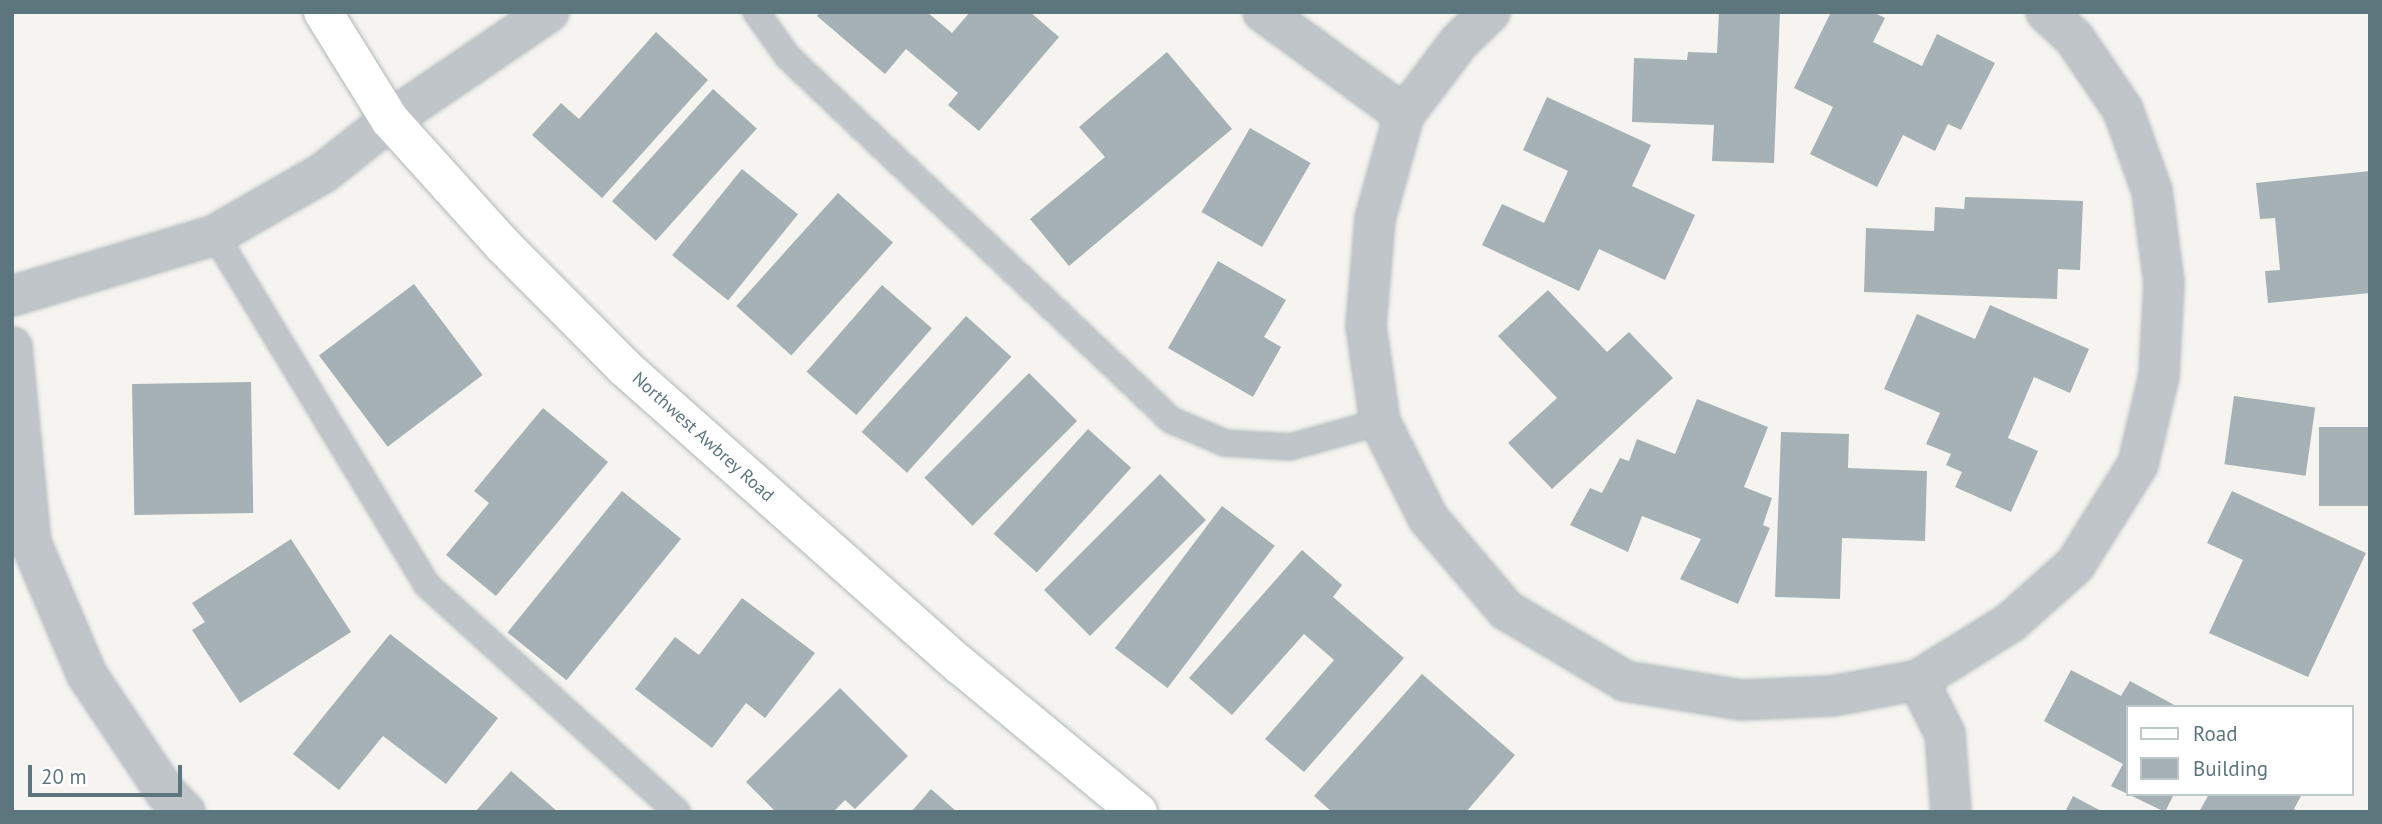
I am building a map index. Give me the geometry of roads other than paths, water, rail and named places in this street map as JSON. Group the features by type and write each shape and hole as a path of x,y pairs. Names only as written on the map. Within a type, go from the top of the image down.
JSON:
{"street":[{"name":"Northwest Awbrey Road","path":"323,12 390,120 503,245 625,368 960,665 1138,812"},
{"path":"12,296 215,235 323,173 390,120 549,12"},
{"path":"1263,12 1405,115"},
{"path":"1490,12 1460,42 1405,115 1375,219 1366,326 1380,422 1428,518 1506,610 1625,681 1741,699 1832,696 1917,680 2011,621 2075,565 2138,464 2159,376 2164,283 2152,191 2123,110 2074,38 2046,12"},
{"path":"12,347 31,544 87,675 166,793 185,812"},
{"path":"1917,680 1945,734 1951,812"}],"lane":[{"path":"756,12 788,57 1171,420 1225,443 1290,447 1380,422"},
{"path":"215,235 427,585 677,812"}]}
